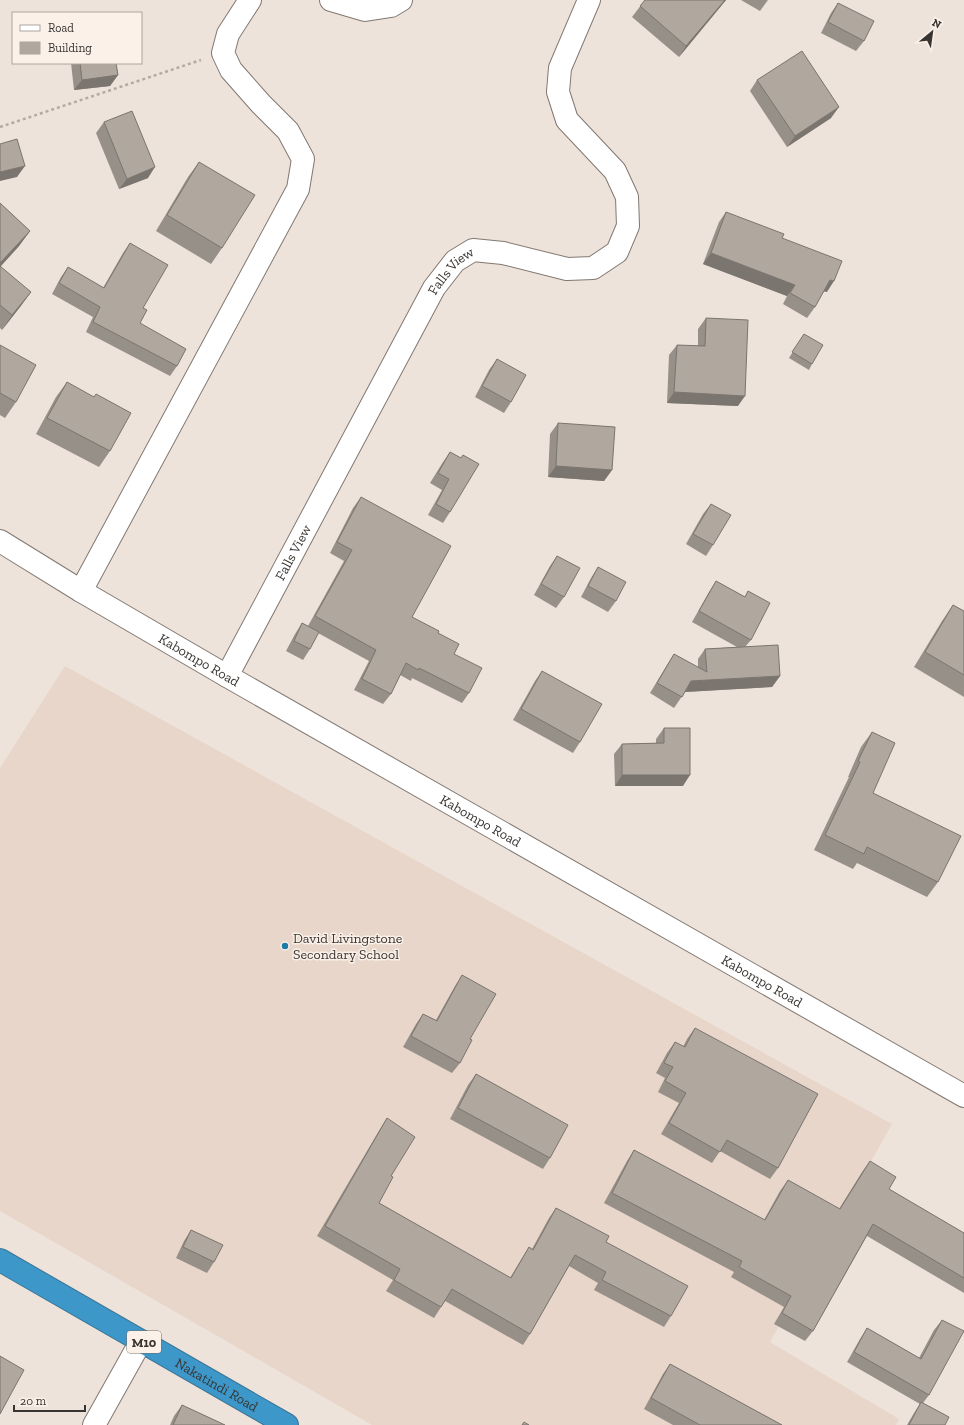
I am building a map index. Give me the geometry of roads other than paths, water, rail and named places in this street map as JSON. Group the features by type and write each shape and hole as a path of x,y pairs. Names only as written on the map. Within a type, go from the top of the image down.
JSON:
{"highway":[{"name":"Nakatindi Road","path":"0,1260 287,1425"}],"street":[{"path":"81,591 298,189 303,160 288,132 231,70 223,53 228,34 250,0"},
{"path":"331,0 365,10 391,6 401,0"},
{"name":"Falls View","path":"227,676 434,288 455,261 473,250 503,253 567,269 593,268 617,252 628,226 628,197 615,171 567,120 558,92 560,68 588,0"},
{"name":"Kabompo Road","path":"0,541 81,591 227,676 964,1096"},
{"path":"94,1425 141,1341"}],"place":[{"name":"David Livingstone Secondary School","path":"285,946"}]}
